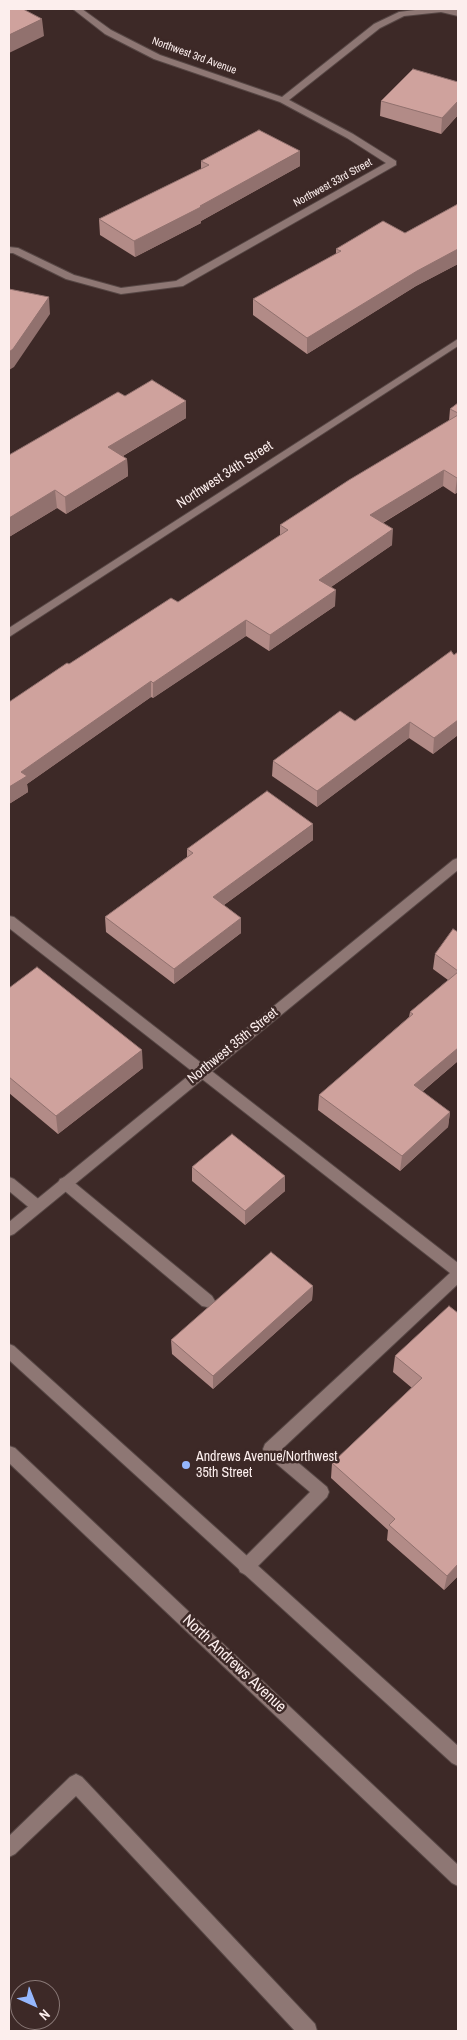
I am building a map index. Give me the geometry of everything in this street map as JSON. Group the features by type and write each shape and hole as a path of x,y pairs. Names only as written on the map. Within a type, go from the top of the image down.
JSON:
{"street":[{"name":"Northwest 3rd Avenue","path":"77,9 108,32 157,57 283,100"},
{"path":"283,100 377,26 402,14 441,9 458,13"},
{"name":"Northwest 33rd Street","path":"9,250 15,250 70,277 121,291 179,284 393,163 350,136 283,100"},
{"name":"Northwest 34th Street","path":"9,633 458,342"},
{"name":"Northwest 35th Street","path":"9,1230 458,862"},
{"path":"9,921 458,1271"},
{"path":"9,1183 37,1206"},
{"path":"65,1183 207,1301"},
{"path":"246,1567 321,1492 271,1449 458,1275"},
{"path":"9,1351 246,1567 456,1749"},
{"name":"North Andrews Avenue","path":"9,1453 458,1876"},
{"path":"9,1848 76,1784 308,2031"}],"building":[{"path":"9,9 23,9 42,19 9,35"},
{"path":"413,69 458,82 458,101 442,118 381,101"},
{"path":"259,130 300,151 201,207 134,241 99,219 209,165 201,161"},
{"path":"458,204 458,249 417,271 307,338 253,299 341,251 336,249 383,221 405,233"},
{"path":"9,289 49,297 9,352"},
{"path":"152,380 186,401 108,447 127,459 65,497 55,490 9,518 9,455 118,392 125,396"},
{"path":"458,403 458,413 450,409"},
{"path":"458,415 458,477 444,470 370,515 393,529 319,580 336,590 270,635 246,620 153,683 151,681 21,772 27,776 9,787 9,702 171,598 178,602 288,530 280,525 349,480"},
{"path":"451,651 454,655 458,652 458,720 434,738 410,722 317,791 273,761 340,711 355,721"},
{"path":"267,791 313,824 213,897 241,918 174,969 105,917 193,853 187,849"},
{"path":"453,929 458,932 458,971 435,954"},
{"path":"37,967 142,1050 56,1116 9,1077 9,988"},
{"path":"458,972 458,1048 414,1085 450,1112 402,1156 319,1095 413,1014 410,1012"},
{"path":"232,1134 285,1176 245,1211 192,1167"},
{"path":"271,1252 313,1286 213,1376 171,1340"},
{"path":"449,1306 458,1313 458,1564 447,1576 389,1525 395,1519 332,1463 422,1378 395,1356"}],"place":[{"name":"Andrews Avenue/Northwest 35th Street","path":"186,1465"}]}
